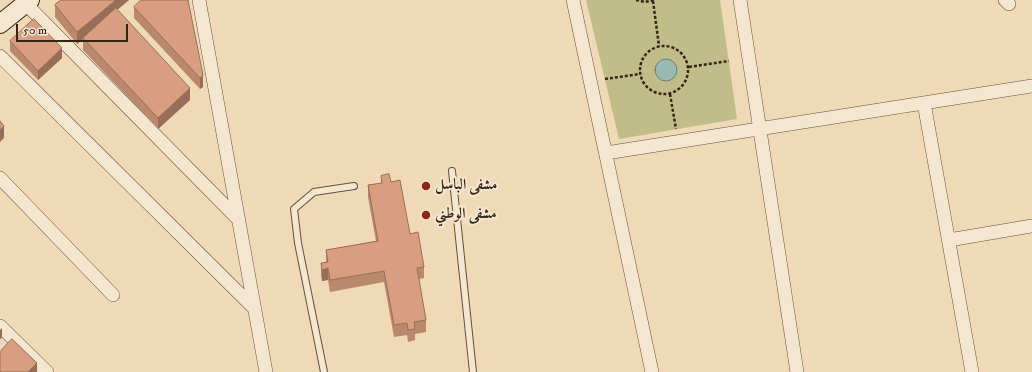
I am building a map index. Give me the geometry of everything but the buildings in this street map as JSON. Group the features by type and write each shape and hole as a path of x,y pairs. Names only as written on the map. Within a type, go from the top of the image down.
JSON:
{"main road":[{"path":"0,24 27,2"}],"street":[{"path":"199,0 266,372"},
{"path":"573,0 652,372"},
{"path":"740,0 797,372"},
{"path":"27,2 238,219"},
{"path":"0,56 255,309"},
{"path":"606,153 1032,86"},
{"path":"924,103 972,372"},
{"path":"0,178 113,295"},
{"path":"949,240 1031,228"},
{"path":"0,326 47,372"}],"lane":[{"path":"452,171 473,372"},
{"path":"324,372 298,243 294,209 314,192 354,186"}],"path":[{"path":"636,0 645,2 654,1 659,46"},
{"path":"659,46 675,48 681,52 689,67 689,75 686,82 681,88 670,94 658,94 651,90 645,85 640,74 641,62 645,55 659,46"},
{"path":"689,67 729,61"},
{"path":"605,79 640,74"},
{"path":"670,94 676,129"}],"shaded area":[{"path":"586,0 720,0 737,119 619,139"}],"water":[{"path":"666,59 674,62 677,70 674,78 666,81 658,78 655,70 658,62"}],"place":[{"name":"مشفى الباسل","path":"426,186"},
{"name":"مشفى الوطني","path":"426,215"}]}
